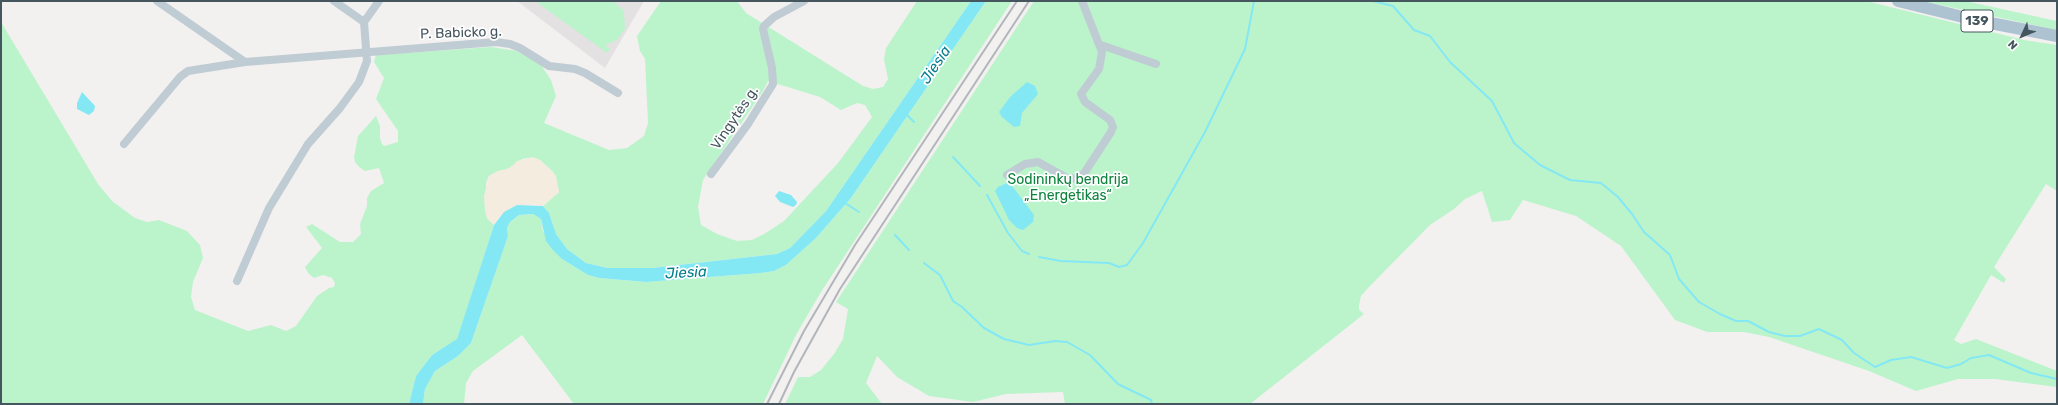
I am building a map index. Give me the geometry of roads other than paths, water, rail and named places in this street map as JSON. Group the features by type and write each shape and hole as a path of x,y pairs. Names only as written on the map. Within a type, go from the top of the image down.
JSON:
{"main road":[{"name":"139","path":"1898,1 1975,20 2057,36"}],"street":[{"path":"157,1 245,62"},
{"path":"334,1 364,22"},
{"path":"237,281 269,208 308,144 340,108 359,82 367,61 365,52 364,22 379,1"},
{"name":"Vingytės g.","path":"712,174 748,124 773,84 771,62 763,29 764,26 774,17 804,1"},
{"path":"1008,175 1025,164 1032,162 1044,164 1074,180 1078,179 1085,172 1112,132 1110,120 1085,102 1081,94 1099,69 1102,52 1101,45 1082,1"},
{"name":"P. Babicko g.","path":"124,144 180,77 188,71 245,62 496,42 510,44 549,66 575,69 585,73 618,93"},
{"path":"1101,45 1156,64"}],"water":[{"name":"Jiesia","path":"971,1 986,1 851,198 816,238 786,265 774,271 761,273 646,282 599,278 588,275 562,259 552,249 546,241 541,219 533,214 519,215 510,222 507,228 508,236 471,343 458,356 435,371 425,389 423,404 409,404 416,376 432,355 457,339 494,225 504,212 517,205 543,206 549,213 556,234 567,249 586,263 608,268 652,268 777,254 790,248 826,211"},
{"path":"1027,82 1035,86 1038,94 1022,113 1020,126 1014,127 1002,117 999,112 1010,97"},
{"path":"82,92 95,106 94,111 89,115 77,109 77,103"},
{"path":"1007,183 1013,187 1034,215 1033,222 1023,230 1017,228 1009,220 995,191 998,187"},
{"path":"779,191 791,195 797,202 796,205 793,207 780,202 775,196"}],"waterway":[{"path":"1039,257 1061,261 1109,263 1119,267 1127,265 1143,243 1205,132 1245,49 1254,1"},
{"path":"1373,1 1393,6 1414,30 1430,36 1450,62 1492,101 1514,143 1540,165 1570,180 1601,183 1618,197 1644,232 1670,255 1679,279 1699,302 1720,314 1736,321 1748,321 1769,332 1785,336 1800,336 1819,329 1842,340 1854,353 1875,367 1891,360 1911,357 1947,368 1961,364 1971,358 1989,355 2031,373 2057,379"},
{"path":"906,114 914,122"},
{"path":"953,157 980,186"},
{"path":"987,195 1008,233 1022,251 1029,254"},
{"path":"845,203 859,212"},
{"path":"895,235 909,250"},
{"path":"924,263 940,275 953,301 962,307 984,328 1004,339 1029,345 1055,341 1067,342 1090,355 1118,384 1151,400 1152,404"}],"railway":[{"path":"767,404 804,331 855,245 1017,1"},
{"path":"779,404 794,372 840,289 1029,1"}],"park label":[{"name":"Sodininkų bendrija „Energetikas“","path":"1068,188"}]}
